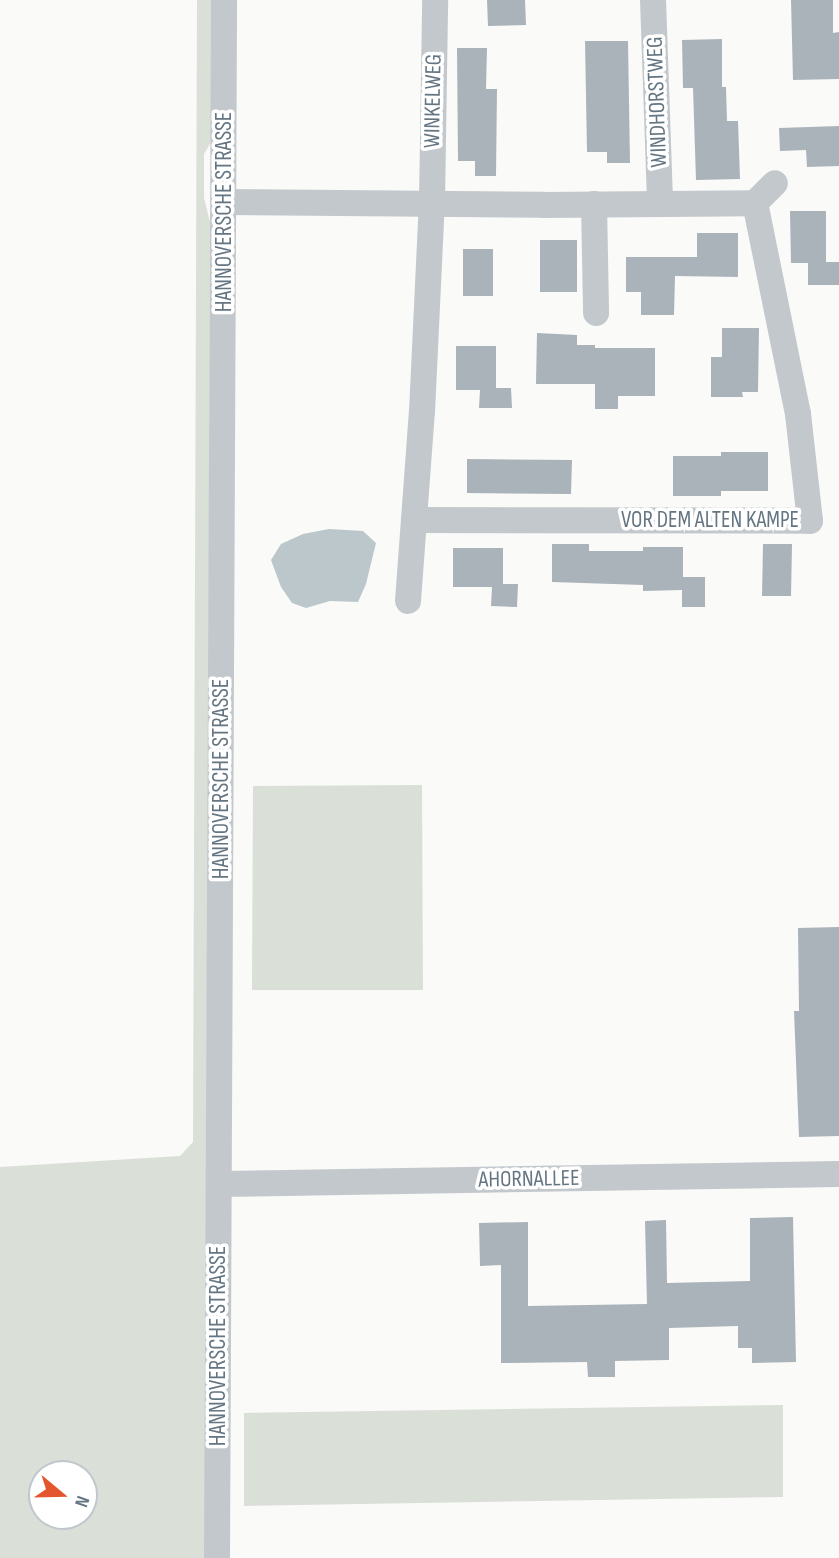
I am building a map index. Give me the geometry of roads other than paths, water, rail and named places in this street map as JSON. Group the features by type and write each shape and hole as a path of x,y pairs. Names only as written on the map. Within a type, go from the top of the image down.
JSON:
{"street":[{"name":"HANNOVERSCHE STRASSE","path":"217,1558 225,0"},
{"name":"WINKELWEG","path":"432,202 435,0"},
{"name":"WINDHORSTWEG","path":"653,0 660,204"},
{"path":"224,202 594,205 755,202 775,183"},
{"path":"408,601 422,412 432,202"},
{"name":"VOR DEM ALTEN KAMPE","path":"414,520 810,521 798,414 755,202"},
{"path":"594,205 596,313"},
{"name":"AHORNALLEE","path":"219,1184 839,1174"}]}
